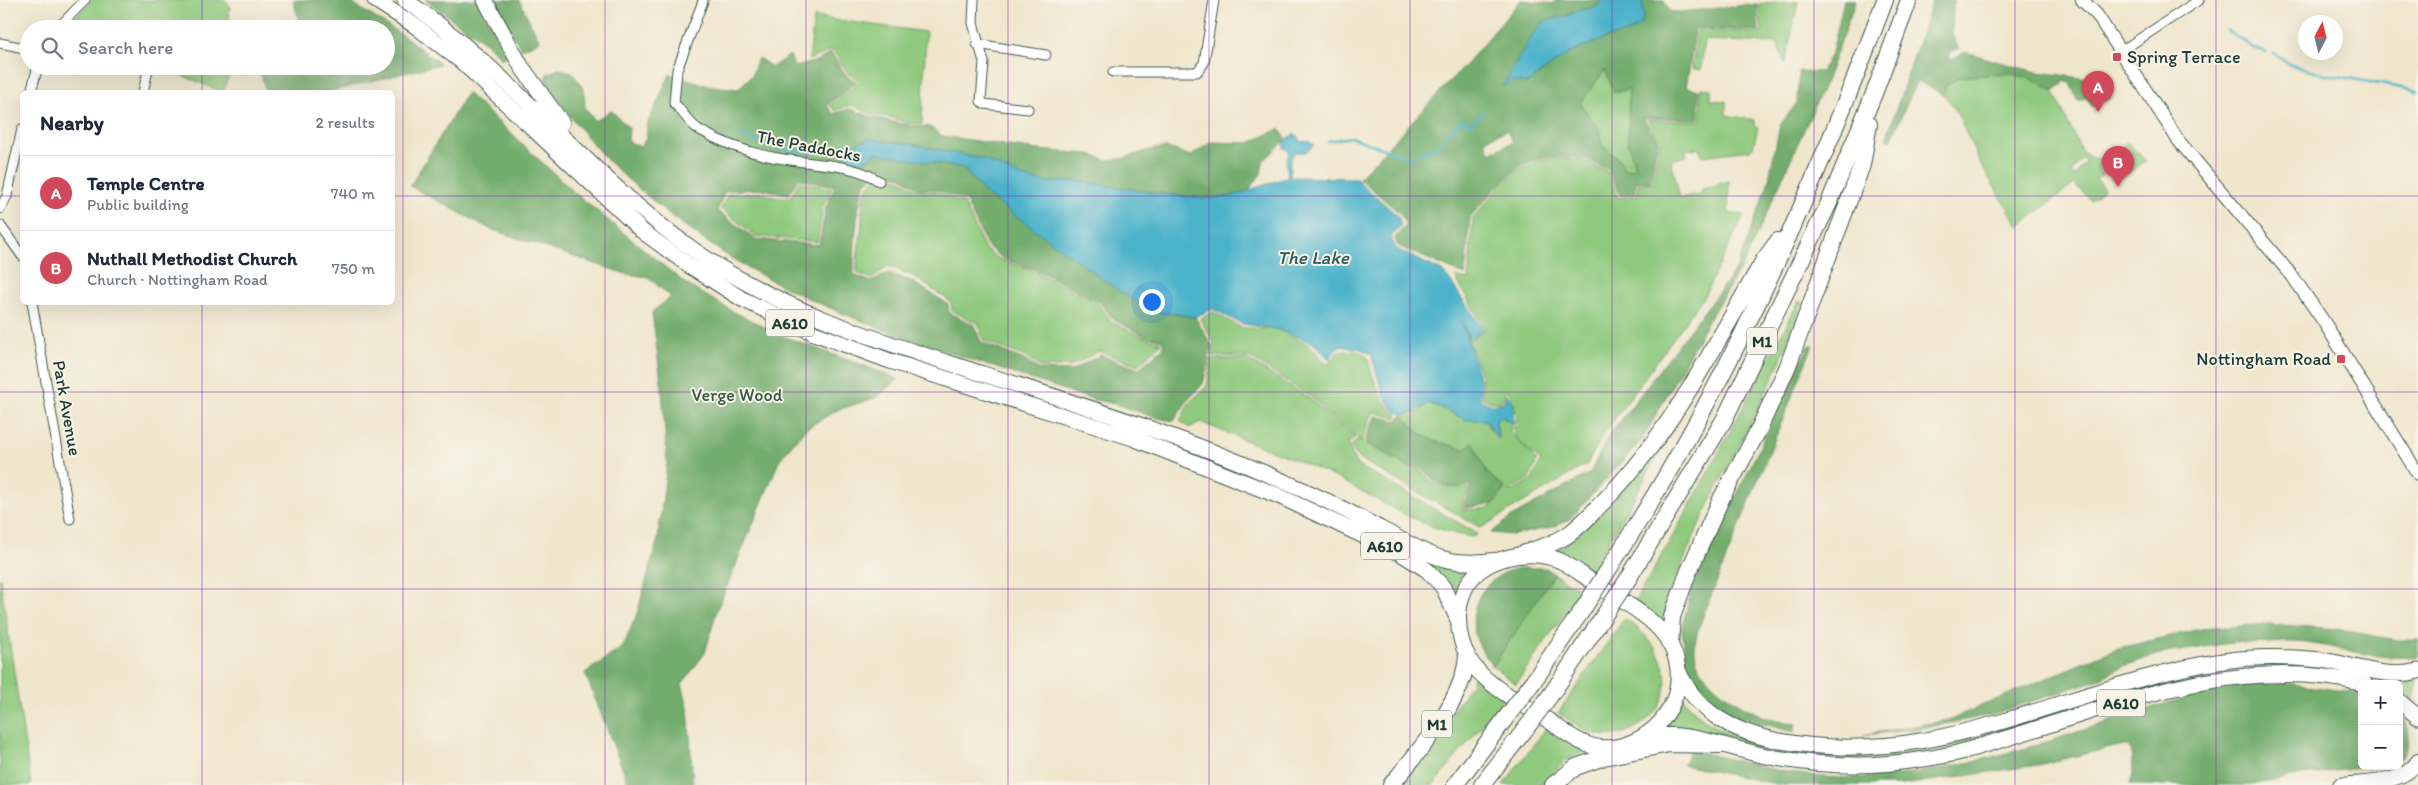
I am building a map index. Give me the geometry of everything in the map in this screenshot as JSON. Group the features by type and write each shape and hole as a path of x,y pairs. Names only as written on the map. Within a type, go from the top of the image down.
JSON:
{"highway":[{"name":"A610","path":"375,0 414,25 461,61 642,231 687,264 742,299 814,333 909,367 1133,438 1279,496 1384,546 1427,570 1443,587 1458,620"},
{"name":"A610","path":"405,0 429,16 491,67 603,175 654,220 695,251 750,285 797,309 863,335 1141,424 1190,443 1334,504 1443,559 1472,562 1500,560"},
{"path":"485,0 532,83 603,175"},
{"name":"M1","path":"1455,785 1533,682 1584,608 1701,414 1753,313 1802,207 1885,0"},
{"name":"M1","path":"1482,785 1552,693 1601,620 1628,579 1724,420 1829,202 1875,91 1909,0"},
{"path":"1670,644 1672,617 1688,573 1719,503 1758,430 1787,368 1862,165 1875,91"},
{"name":"M1","path":"1520,554 1544,547 1568,535 1608,498 1632,471 1675,413 1764,260 1802,207"},
{"path":"1548,785 1572,763 1591,752 1609,748 1644,737 1667,714 1675,695 1678,670 1670,644 1662,632 1562,561 1540,555 1520,554 1486,566 1468,583 1463,594 1458,620 1463,645 1475,668 1487,679 1577,740 1590,745 1609,748"},
{"name":"M1","path":"1391,785 1455,698 1463,680 1467,655"},
{"name":"A610","path":"1678,670 1688,691 1701,706 1710,714 1733,727 1787,742 1855,748 1886,747 1936,740 2023,716 2127,683 2224,661 2282,658 2328,661 2401,674 2418,671"},
{"name":"A610","path":"1644,737 1680,734 1750,753 1821,764 1861,766 1895,764 1957,753 2168,688 2214,679 2250,674 2296,674 2358,683"},
{"path":"2403,704 2418,717"},
{"path":"1553,785 1576,767 1604,757 1669,744 1721,745"}],"main road":[{"path":"2082,0 2097,14 2178,140 2293,277 2324,322 2418,474"},
{"path":"2340,785 2405,776 2418,761"}],"street":[{"path":"66,20 85,0"},
{"name":"The Paddocks","path":"703,0 678,70 674,104 697,128 748,152 795,161 836,166 868,174 879,181"},
{"path":"974,0 973,23 984,62 981,101 984,104 1028,110"},
{"path":"1113,72 1197,72 1204,63 1214,0"},
{"path":"2121,51 2199,0"},
{"path":"0,43 20,47"},
{"path":"978,44 1046,55"},
{"path":"32,90 36,75"},
{"path":"143,90 147,75"},
{"path":"0,209 7,196 20,138"},
{"path":"0,225 20,253"},
{"name":"Park Avenue","path":"33,305 70,519"}],"green space":[{"path":"91,0 226,0 230,7 229,20 72,20"},
{"path":"293,0 347,0 379,20 299,20"},
{"path":"425,0 477,0 507,55 502,59 489,45"},
{"path":"494,0 519,0 540,41 521,49"},
{"path":"1521,0 1553,4 1556,0 1602,0 1594,6 1547,21 1517,62 1504,86 1512,81 1527,83 1566,55 1603,39 1629,32 1644,16 1642,0 1663,0 1671,13 1757,4 1759,31 1696,28 1686,87 1699,90 1698,119 1643,118 1658,142 1650,181 1636,182 1634,193 1620,195 1609,170 1584,158 1547,156 1524,164 1499,184 1470,217 1465,275 1398,246 1395,238 1406,225 1401,214 1359,178 1468,62","holes":["1605,70 1614,92 1629,89 1628,141 1635,168 1625,170 1620,160 1602,146 1599,130 1580,103","1507,130 1513,142 1490,153 1484,141"]},
{"path":"1844,0 1856,0 1827,79 1744,263 1709,319 1642,440 1569,520 1550,528 1513,535 1491,533 1513,516 1590,473 1608,437 1737,268 1768,184 1780,125 1797,103 1799,71 1821,72 1832,52"},
{"path":"1933,0 1953,0 1952,34 1959,49 1950,51 1950,60 1965,52 2032,71 2102,81 2110,98 2092,107 2087,97 2078,101 2070,83 2063,81 2063,84 2053,91 2032,79 2008,73 1959,77 1945,86 1944,95 1917,81 1891,140 1886,139"},
{"path":"1798,2 1785,64 1777,43 1704,40 1701,70 1692,68 1698,30 1762,33 1759,4"},
{"path":"814,17 926,32 922,124 906,123 890,117 874,115 851,105 835,111 830,105 861,82 849,74 832,50 809,60"},
{"path":"395,30 440,64 336,90 265,90 261,75 395,75"},
{"path":"831,53 847,76 857,82 827,105 833,114 850,109 872,117 907,125 930,127 942,136 1037,150 1091,154 1110,160 1164,148 1191,156 1211,142 1249,143 1279,129 1287,139 1263,161 1261,174 1247,192 1229,197 1205,198 1162,194 1077,181 1045,182 1022,177 983,159 916,145 868,139 851,145 860,163 877,153 963,168 987,195 1153,311 1195,317 1212,346 1203,384 1187,401 1174,421 1094,400 885,330 804,296 746,267 709,244 657,204 613,166 592,144 546,84 547,74 559,69 572,72 584,90 585,108 595,121 611,110 629,128 628,141 640,147 647,137 647,125 670,74 707,85 738,89 752,75 758,58 772,67 790,55 794,67 814,62","holes":["879,173 902,177 918,189 937,190 966,201 987,246 1002,258 1045,274 1100,302 1113,319 1144,336 1163,340 1163,348 1138,369 1101,355 1071,371 1040,370 1024,360 981,342 973,324 949,313 948,304 911,281 889,273 871,282 854,275 855,242 860,199 866,182","798,179 835,186 826,207 819,245 756,239 717,211 725,191 761,189 789,194"]},
{"path":"1605,69 1629,89 1628,141 1635,168 1625,170 1620,160 1602,146 1599,130 1580,103"},
{"path":"2008,73 2032,79 2053,91 2082,152 2091,158 2107,159 2127,142 2146,161 2123,177 2110,161 2104,160 2099,164 2098,170 2102,175 2096,179 2104,189 2091,200 2074,184 2019,226 1979,162 1955,108 1944,95 1945,86 1959,77","holes":["2082,158 2086,161 2075,176 2071,173"]},
{"path":"180,75 229,75 224,90 218,90"},
{"path":"1701,88 1711,89 1711,100 1726,101 1726,115 1755,120 1755,126 1758,127 1753,147 1750,150 1703,156 1698,148 1685,150 1687,156 1671,160 1680,198 1702,193 1702,189 1729,181 1728,213 1744,215 1704,296 1603,435 1587,464 1481,528 1358,458 1351,447 1357,439 1408,467 1421,470 1432,483 1454,488 1468,487 1469,491 1463,500 1463,510 1493,505 1505,488 1487,473 1473,443 1464,449 1436,441 1416,430 1402,415 1418,412 1428,403 1461,417 1486,420 1491,431 1499,438 1496,420 1502,417 1511,423 1510,432 1537,461 1529,479 1509,490 1512,491 1532,480 1541,461 1516,436 1513,426 1516,427 1516,412 1508,390 1501,402 1491,402 1482,398 1482,377 1462,324 1469,339 1485,329 1455,277 1468,280 1473,219 1501,184 1525,166 1547,158 1583,160 1608,172 1618,198 1637,195 1638,184 1652,182 1660,143 1647,120 1700,121"},
{"name":"Verge Wood","path":"467,93 575,193 686,284 734,312 783,336 899,379 875,398 837,410 805,429 780,459 717,610 705,653 682,684 688,707 693,785 629,785 585,673 623,647 637,614 658,539 667,463 662,389 652,312 671,297 648,277 626,274 490,229 410,186"},
{"path":"879,175 901,180 918,191 936,192 964,203 985,249 999,259 1044,276 1098,303 1111,321 1142,337 1161,342 1160,345 1138,365 1099,351 1071,366 1042,368 1026,357 983,340 978,323 952,311 951,302 913,276 888,266 872,279 857,273 864,196 868,186"},
{"path":"799,182 832,188 823,206 817,242 756,236 721,209 728,194 763,193 775,197 791,197"},
{"path":"1799,301 1802,303 1787,344 1769,385 1691,543 1675,584 1662,626 1633,604 1698,492"},
{"path":"1213,312 1242,328 1277,329 1309,345 1327,365 1339,351 1359,352 1367,356 1381,396 1391,410 1398,415 1396,418 1373,412 1362,441 1311,397 1249,357 1212,356 1214,343 1200,319"},
{"path":"1813,345 1706,608 1698,630 1695,646 1698,663 1704,674 1713,684 1737,702 1762,716 1776,721 1796,723 1794,732 1714,711 1687,669 1682,628 1691,591 1808,346"},
{"path":"1211,359 1247,359 1310,399 1355,437 1348,444 1356,464 1478,534 1473,537 1434,527 1396,510 1324,472 1200,422 1189,428 1180,421 1189,403 1207,386"},
{"path":"1402,415 1416,430 1436,441 1464,449 1473,442 1487,473 1504,488 1493,504 1465,508 1465,501 1471,490 1470,485 1453,487 1434,481 1422,468 1408,466 1365,442 1375,416 1397,421"},
{"path":"1673,429 1589,576 1553,553 1587,526 1617,496"},
{"path":"1337,513 1445,568 1458,571 1474,570 1456,600 1450,588 1337,517"},
{"path":"1520,568 1546,568 1554,574 1493,666 1481,650 1475,634 1473,621 1475,608 1479,597 1495,578"},
{"path":"1554,574 1581,590 1516,684 1493,666"},
{"path":"0,578 31,785 0,785"},
{"path":"1624,619 1650,641 1659,655 1664,670 1665,685 1662,700 1653,714 1638,726 1616,735 1596,734 1558,713"},
{"path":"2268,624 2336,629 2396,640 2418,640 2418,656 2387,657 2296,642 2252,644 2238,642 2159,654 2126,665 2097,680 1990,715 1919,729 1863,735 1948,720 2115,649 2200,629"},
{"path":"1473,671 1507,695 1433,785 1397,785 1435,738 1472,683"},
{"path":"2403,681 2417,681 2411,705 2403,697"},
{"path":"2260,684 2291,684 2358,692 2358,768 2302,775 2251,785 2130,785 2133,773 2131,750 2127,746 2119,746 2038,765 1901,785 1781,785 1683,765 1691,749 1790,773 1824,777 1876,777 1928,771 2005,754 2144,710 2230,688"},
{"path":"1679,692 1687,704 1708,722 1719,729 1744,739 1771,746 1817,753 1860,754 1902,751 1943,744 2024,722 2108,694 2112,695 2111,697 1968,744 1905,758 1810,758 1743,745 1684,726 1662,726"},
{"path":"2403,717 2409,736 2403,754"},
{"path":"1548,726 1589,749 1565,761 1542,785 1503,785"}],"water":[{"path":"1602,0 1626,2 1642,0 1644,16 1640,25 1629,32 1603,39 1566,55 1527,83 1512,81 1502,87 1527,43 1544,22 1598,6"},
{"name":"The Lake","path":"1294,134 1302,142 1309,141 1314,145 1306,152 1294,152 1290,162 1290,177 1355,178 1398,216 1401,225 1391,237 1396,249 1444,272 1483,329 1473,337 1469,337 1461,320 1480,379 1480,400 1492,405 1503,403 1507,394 1513,405 1514,424 1502,417 1496,420 1498,439 1486,420 1465,420 1446,409 1428,403 1414,412 1403,414 1395,410 1383,392 1371,354 1361,349 1339,346 1329,359 1313,343 1277,329 1242,324 1213,309 1195,317 1153,311 1119,291 987,195 963,168 877,153 860,163 853,163 846,154 851,145 868,139 916,145 983,159 1022,177 1045,182 1077,181 1162,194 1205,198 1229,197 1288,177 1286,163 1289,151 1284,148 1284,142"}],"waterway":[{"path":"2227,30 2254,48 2266,52"},
{"path":"2274,53 2291,65 2315,72 2418,91"},
{"path":"1328,141 1351,137 1409,158 1436,147 1462,119 1471,124 1483,112"},
{"path":"737,134 773,147 811,153"}],"place":[{"name":"Spring Terrace","path":"2117,57"},
{"name":"Temple Centre","path":"2098,112"},
{"name":"Nuthall Methodist Church","path":"2118,187"},
{"name":"Nottingham Road","path":"2341,359"}]}
